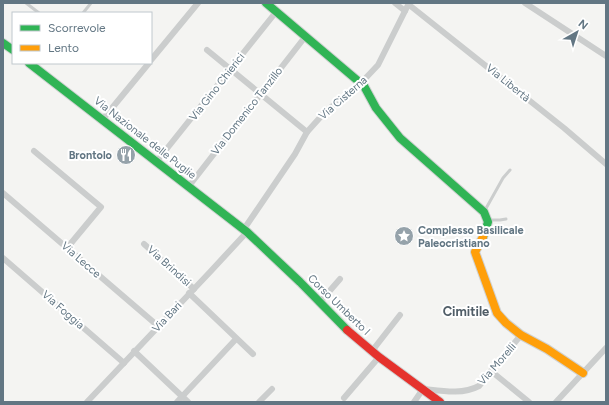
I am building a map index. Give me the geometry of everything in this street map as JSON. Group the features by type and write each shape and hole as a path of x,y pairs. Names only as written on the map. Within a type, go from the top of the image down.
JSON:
{"main road":[{"path":"266,3 361,83 376,108 400,138 484,212 488,220 488,226 475,252 497,313 506,323 521,335 547,349 583,373"},
{"path":"3,43 12,49"},
{"name":"Via Nazionale delle Puglie","path":"30,64 245,230"},
{"name":"Corso Umberto I","path":"245,230 320,302 341,325 379,357 440,402"}],"street":[{"path":"152,59 198,3"},
{"path":"396,3 405,11"},
{"name":"Via Cisterna","path":"245,230 295,154 307,132 325,112 361,83 378,65 408,4"},
{"name":"Via Libertà","path":"408,4 564,128 606,164"},
{"path":"529,4 606,56"},
{"name":"Via Gino Chierici","path":"157,161 276,12"},
{"name":"Via Domenico Tanzillo","path":"189,186 305,36"},
{"path":"207,50 307,132"},
{"path":"102,119 148,64"},
{"path":"34,151 101,207 67,248"},
{"name":"Via Lecce","path":"3,193 158,326"},
{"name":"Via Bari","path":"87,402 192,291 245,230"},
{"name":"Via Brindisi","path":"144,244 192,291 236,339 253,354"},
{"name":"Via Foggia","path":"3,258 124,363"},
{"path":"320,302 340,279"},
{"path":"372,351 400,315"},
{"name":"Via Morelli","path":"423,389 460,392 472,390 479,386 521,335"},
{"path":"177,402 236,339"},
{"path":"556,402 606,348"},
{"path":"134,352 188,402"},
{"path":"344,398 379,357"},
{"path":"491,371 529,402"},
{"path":"259,402 272,389"},
{"path":"414,402 423,389"}],"lane":[{"path":"26,3 38,12"},
{"path":"84,12 92,3"},
{"path":"484,212 503,178 510,170"},
{"path":"488,220 506,219"}],"traffic: fast":[{"path":"266,3 364,86 376,108 400,138 484,212 488,222 483,237"},
{"path":"3,43 12,49"},
{"path":"30,64 247,232 300,282 347,330"}],"traffic: slow":[{"path":"483,237 475,252 497,313 506,323 521,335 547,349 583,373"}],"traffic: jam":[{"path":"347,330 379,357 440,402"}],"place":[{"name":"Brontolo","path":"126,155"},
{"name":"Complesso Basilicale Paleocristiano","path":"404,236"}],"district":[{"name":"Cimitile","path":"466,311"}]}
